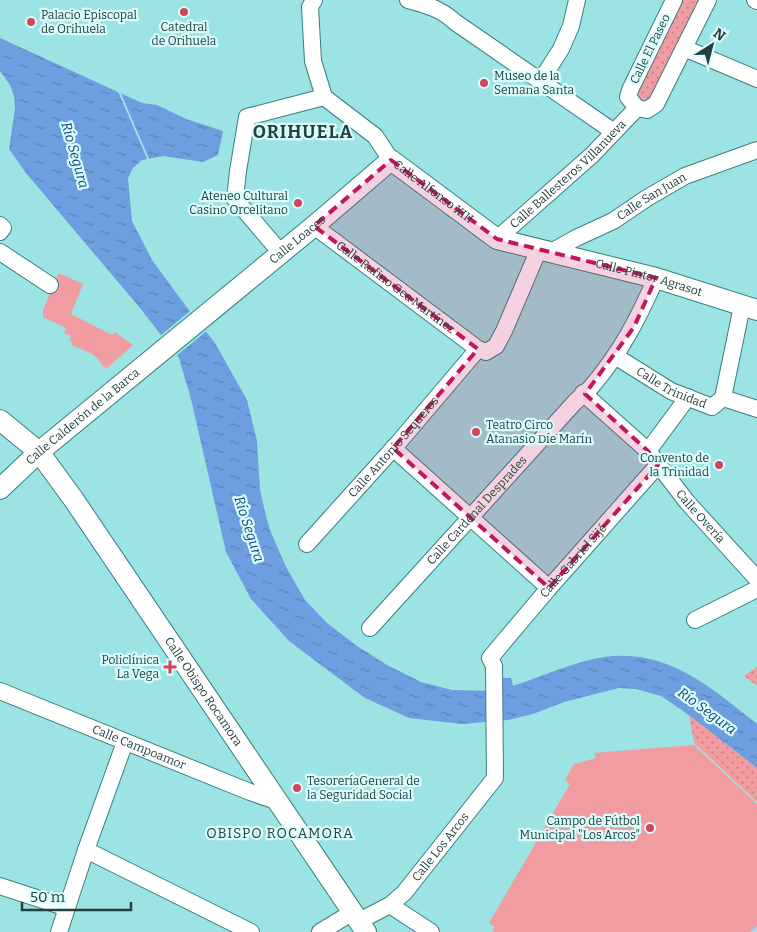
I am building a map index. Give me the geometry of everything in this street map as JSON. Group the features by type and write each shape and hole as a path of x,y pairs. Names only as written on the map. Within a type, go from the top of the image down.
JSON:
{"street":[{"path":"281,253 235,199 239,163 247,117 324,97 313,61 310,7 314,0"},
{"path":"408,0 432,6 448,7 455,22 614,132"},
{"path":"543,83 571,26 578,0"},
{"name":"Calle El Paseo","path":"637,108 628,97 630,90 674,0"},
{"path":"637,108 647,110 656,104 708,0"},
{"path":"684,48 757,79"},
{"name":"Calle Alfonso XIII","path":"324,97 375,136 390,160 497,239 545,250"},
{"name":"Calle Ballesteros Villanueva","path":"497,239 592,155 637,108"},
{"name":"Calle San Juan","path":"545,250 613,221 685,176 757,150"},
{"name":"Calle Loaces","path":"168,346 314,226 390,160"},
{"path":"0,225 3,228 0,232"},
{"name":"Calle Rufino Gea Martínez","path":"314,226 478,348"},
{"path":"478,348 486,352 496,346 529,273 545,250"},
{"name":"Calle Pintor Agrasot","path":"545,250 656,278 750,308"},
{"path":"0,252 50,286"},
{"name":"Calle Cardenal Desprades","path":"370,628 583,393 590,388 615,356 634,327 656,278"},
{"path":"723,398 750,308"},
{"name":"Calle Calderón de la Barca","path":"0,489 39,452 168,346"},
{"name":"Calle Antonio Sequeros","path":"307,544 393,448 478,348"},
{"name":"Calle Trinidad","path":"615,356 671,391 712,407 723,398 757,409"},
{"name":"Calle Overía","path":"583,393 648,451 687,502 757,579"},
{"path":"648,451 688,398"},
{"name":"Calle Obispo Rocamora","path":"0,420 39,452 74,500 359,921"},
{"path":"393,448 549,588"},
{"name":"Calle Gabriel Sijé","path":"490,658 658,465"},
{"path":"695,620 757,589"},
{"name":"Calle Los Arcos","path":"320,932 359,921 390,905 404,893 495,778 494,666 490,658"},
{"name":"Calle Campoamor","path":"0,691 279,802"},
{"path":"62,931 86,850 125,742"},
{"path":"86,850 250,932"},
{"path":"0,886 68,908"},
{"path":"390,905 431,932"}],"highlighted area":[{"path":"391,160 497,239 656,278 634,327 585,394 648,451 658,465 549,588 393,448 478,349 314,226"}],"shaded area":[{"path":"681,0 699,0 649,100 642,101 635,95"},
{"path":"59,273 83,284 71,314 112,335 115,332 133,345 106,369 93,354 71,345 73,342 69,341 71,336 64,333 66,328 43,317 43,310"},
{"path":"757,667 757,686 744,676"},
{"path":"689,715 757,768 757,802 694,743"},
{"name":"Campo de Fútbol Municipal \"Los Arcos\"","path":"694,745 757,804 757,926 750,932 492,932 495,927 489,923 570,784 565,780 574,764 596,758 594,753"}],"water":[{"name":"Río Segura","path":"0,38 142,103 157,105 186,119 223,131 218,155 203,162 163,156 142,160 133,168 128,178 132,221 152,260 215,343 247,400 257,441 260,490 270,530 286,567 305,600 327,623 357,646 387,665 421,682 452,690 497,691 500,678 511,678 513,686 569,666 604,657 627,656 648,659 668,665 705,685 757,724 757,768 689,715 661,696 636,689 619,688 564,702 533,714 508,720 462,724 409,718 365,698 289,641 251,599 226,552 191,399 179,358 140,308 26,173 9,149 15,108 14,96 10,85 0,71"}],"pier":[{"path":"117,89 120,91 150,161 148,161"},
{"path":"191,310 208,330 175,357 160,336"}],"place":[{"name":"Catedral de Orihuela","path":"184,12"},
{"name":"Palacio Episcopal de Orihuela","path":"31,22"},
{"name":"Museo de la Semana Santa","path":"484,83"},
{"name":"Ateneo Cultural Casino Orcelitano","path":"298,203"},
{"name":"Teatro Circo Atanasio Díe Marín","path":"476,432"},
{"name":"Convento de la Trinidad","path":"719,465"},
{"name":"Policlínica La Vega","path":"170,667"},
{"name":"TesoreríaGeneral de la Seguridad Social","path":"297,788"},
{"name":"Campo de Fútbol Municipal \"Los Arcos\"","path":"650,828"}],"district":[{"name":"ORIHUELA","path":"303,132"},
{"name":"OBISPO ROCAMORA","path":"280,833"}]}
